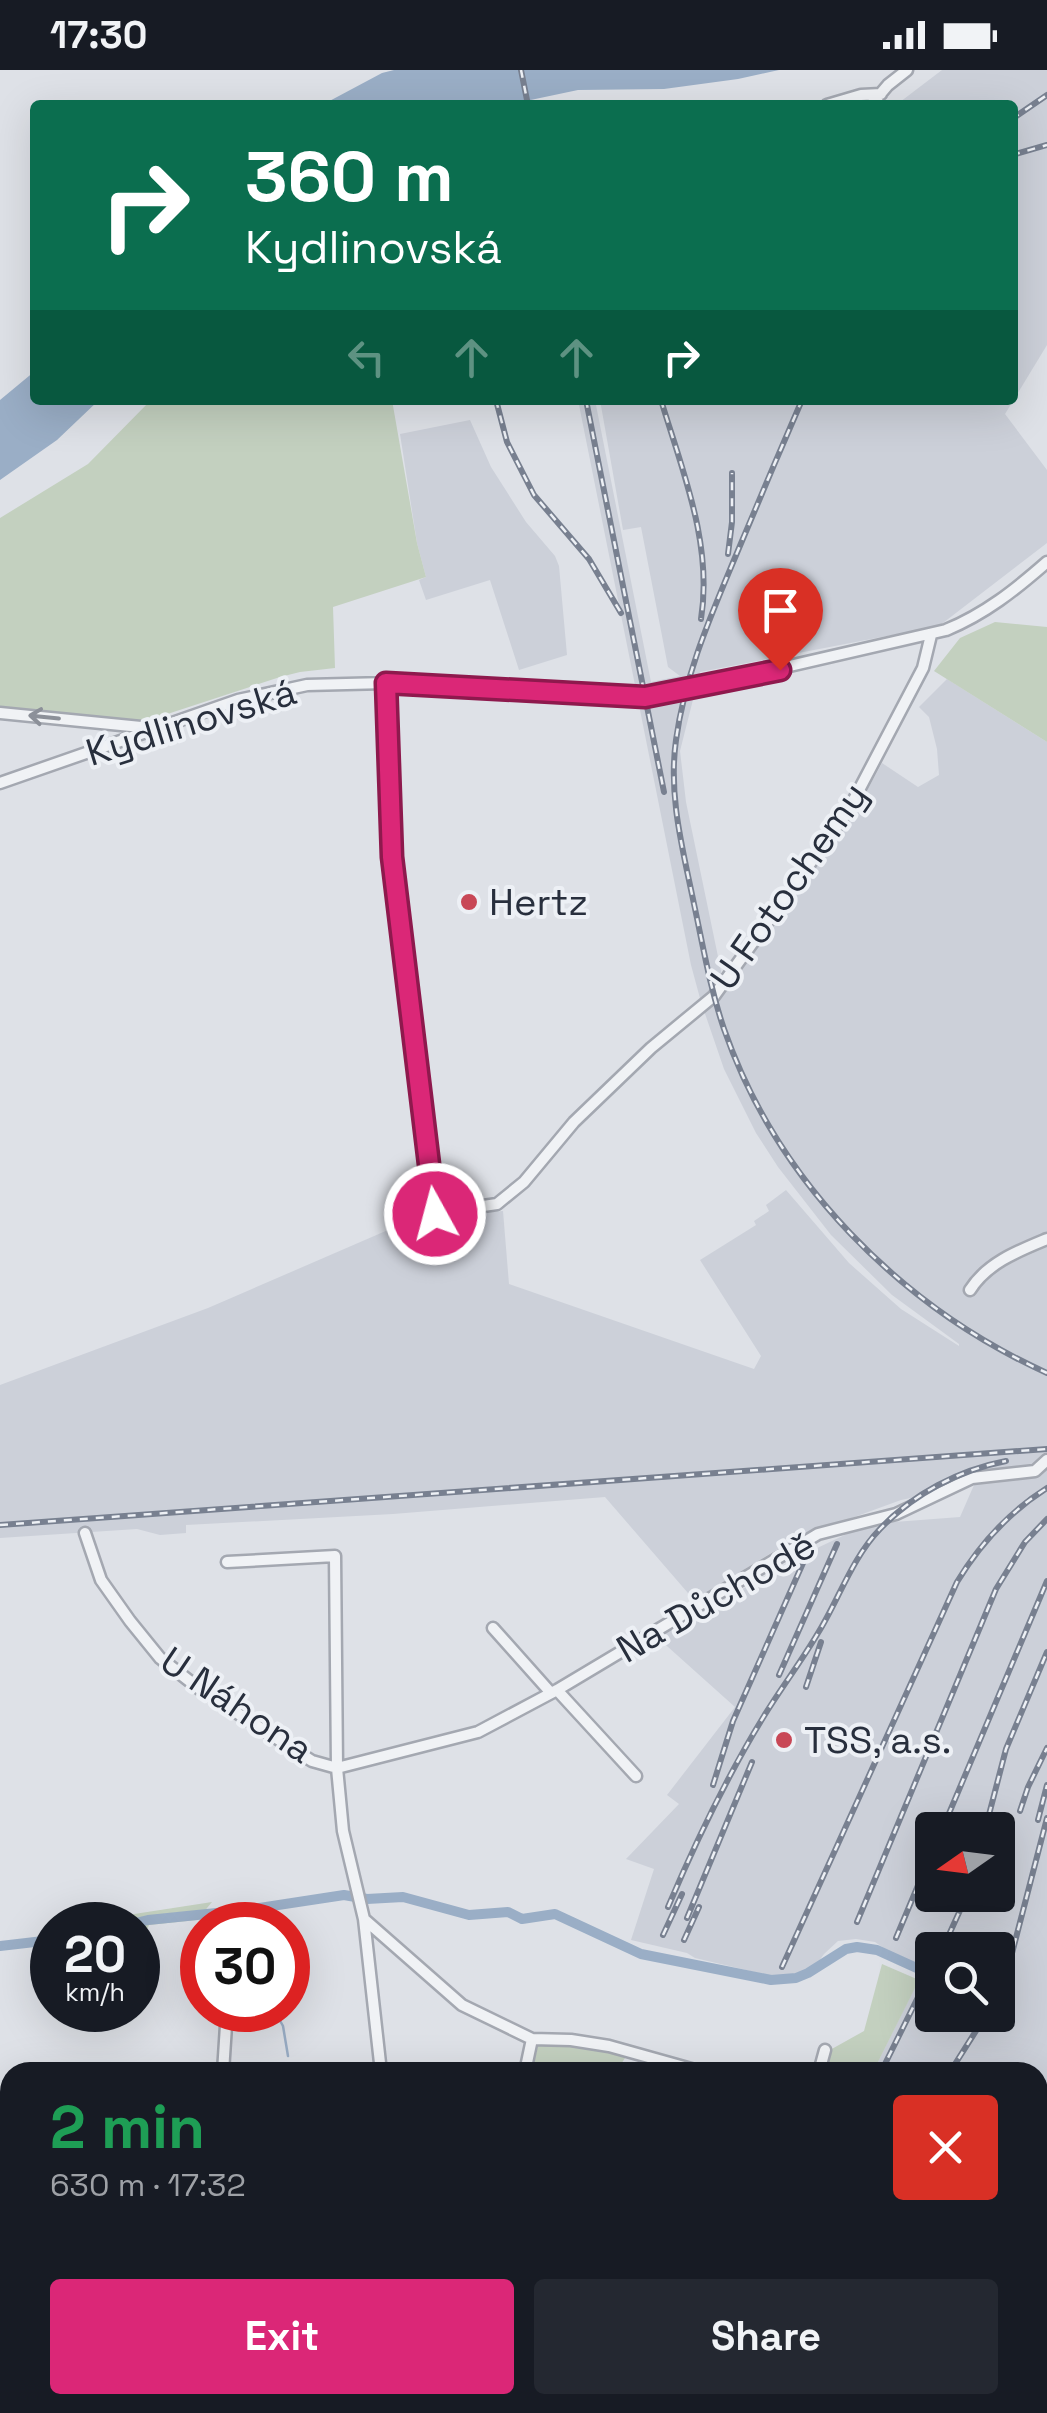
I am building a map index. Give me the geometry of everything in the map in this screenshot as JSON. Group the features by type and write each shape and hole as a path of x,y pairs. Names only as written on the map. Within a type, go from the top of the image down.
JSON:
{"street":[{"path":"875,100 908,70"},
{"path":"844,100 880,94"},
{"name":"Kydlinovská","path":"0,783 238,700 283,689 330,683 386,683 645,697 717,684 930,635 960,624 1004,599 1047,562"},
{"name":"U Fotochemy","path":"386,683 392,857 435,1214 497,1204 506,1199 596,1100 650,1048 714,996 848,811 923,668 930,635"},
{"path":"0,713 157,729"},
{"path":"970,1290 1006,1256 1047,1239"},
{"name":"Na Důchodě","path":"337,1768 478,1732 818,1534 896,1514 972,1478 1035,1471 1047,1460"},
{"name":"U Náhona","path":"84,1533 101,1580 160,1658 201,1690 312,1762 337,1768"},
{"name":"U Náhona","path":"227,1562 336,1556 337,1768 344,1831 364,1919 380,2062"},
{"path":"493,1628 636,1776"},
{"path":"364,1919 462,2004 532,2039 609,2046 666,2062"},
{"path":"224,2062 226,2032"},
{"path":"527,2062 532,2039"},
{"path":"821,2062 825,2050"}],"shaded area":[{"path":"942,70 1047,70 1047,345 1018,393 1018,100 903,100"},
{"path":"579,405 596,405 651,682 680,676 668,667 641,527 623,530 601,405 1010,405 1005,414 1047,470 1047,543 939,626 700,672 680,751 686,802 721,971 720,991 729,988 857,809 882,763 918,787 939,775 929,717 919,707 947,679 1047,742 1047,2062 878,2062 915,1987 915,2032 1015,2032 1015,1932 915,1932 915,1965 905,1963 875,1942 838,1941 809,1975 784,1979 631,1940 654,1869 626,1859 679,1804 667,1795 735,1707 658,1638 796,1558 868,1524 960,1517 974,1485 901,1500 794,1539 694,1600 605,1497 186,1525 186,1533 160,1535 137,1529 0,1538 0,1385 208,1308 418,1217 426,1216 428,1232 461,1229 460,1214 503,1211 509,1284 754,1369 761,1356 700,1260 756,1225 754,1221 769,1211 766,1205 786,1190 849,1263 901,1309 959,1346 892,1295 831,1235 756,1133 724,1069 691,965"},
{"path":"470,420 491,467 559,566 567,655 519,670 490,580 426,600 419,580 426,577 400,434"}],"green space":[{"path":"146,405 393,405 426,577 333,607 335,668 280,677 143,722 0,706 0,518 88,464"},
{"path":"995,622 1047,627 1047,742 934,671 960,638"},
{"path":"180,1907 180,1922 160,1924 160,1910"},
{"path":"882,1964 915,1978 915,1988 878,2062 826,2062 830,2050 864,2031"},
{"path":"538,2045 594,2048 625,2058 622,2062 534,2062"}],"water":[{"path":"779,70 664,89 578,90 531,100 331,100 382,73"},
{"path":"30,375 30,405 94,405 57,440 0,480 0,400"}],"waterway":[{"path":"160,1919 344,1895 367,1899 403,1897 469,1915 508,1912 522,1919 555,1914 641,1954 771,1980 796,1978 846,1949 857,1947 877,1950 915,1967"},
{"path":"0,1946 30,1943"},
{"path":"284,2032 288,2056"}],"railway":[{"path":"521,70 527,100"},
{"path":"1018,115 1047,95"},
{"path":"1018,153 1047,145"},
{"path":"497,405 507,442 534,495 589,559 621,613"},
{"path":"587,405 664,792"},
{"path":"663,405 699,535 704,591 701,619"},
{"path":"800,405 707,626 685,693 676,740 674,782 678,823 711,983 724,1029 747,1085 776,1138 811,1188 851,1234 942,1313 993,1346 1047,1373"},
{"path":"728,554 732,473"},
{"path":"0,1525 1047,1449"},
{"path":"668,1907 737,1763 870,1540 893,1516 938,1485 971,1470 1006,1461"},
{"path":"782,1967 957,1582 996,1530 1047,1488"},
{"path":"857,1922 996,1589 1025,1542 1047,1519"},
{"path":"779,1675 837,1544"},
{"path":"713,1785 733,1721 807,1554"},
{"path":"950,1812 1047,1581"},
{"path":"806,1687 821,1642"},
{"path":"990,1812 1006,1749 1047,1652"},
{"path":"1020,1811 1047,1748"},
{"path":"687,1918 752,1762"},
{"path":"1038,1820 1047,1785"},
{"path":"1015,1942 1047,1818"},
{"path":"896,1938 915,1893"},
{"path":"663,1935 682,1894"},
{"path":"684,1940 699,1907"},
{"path":"950,1932 959,1912"},
{"path":"886,2062 915,2003"},
{"path":"956,2062 975,2032"}],"place":[{"name":"Hertz","path":"469,902"},
{"name":"TSS, a.s.","path":"784,1740"}],"route":[{"path":"435,1214 392,857 386,683 645,697 780,670"}]}
